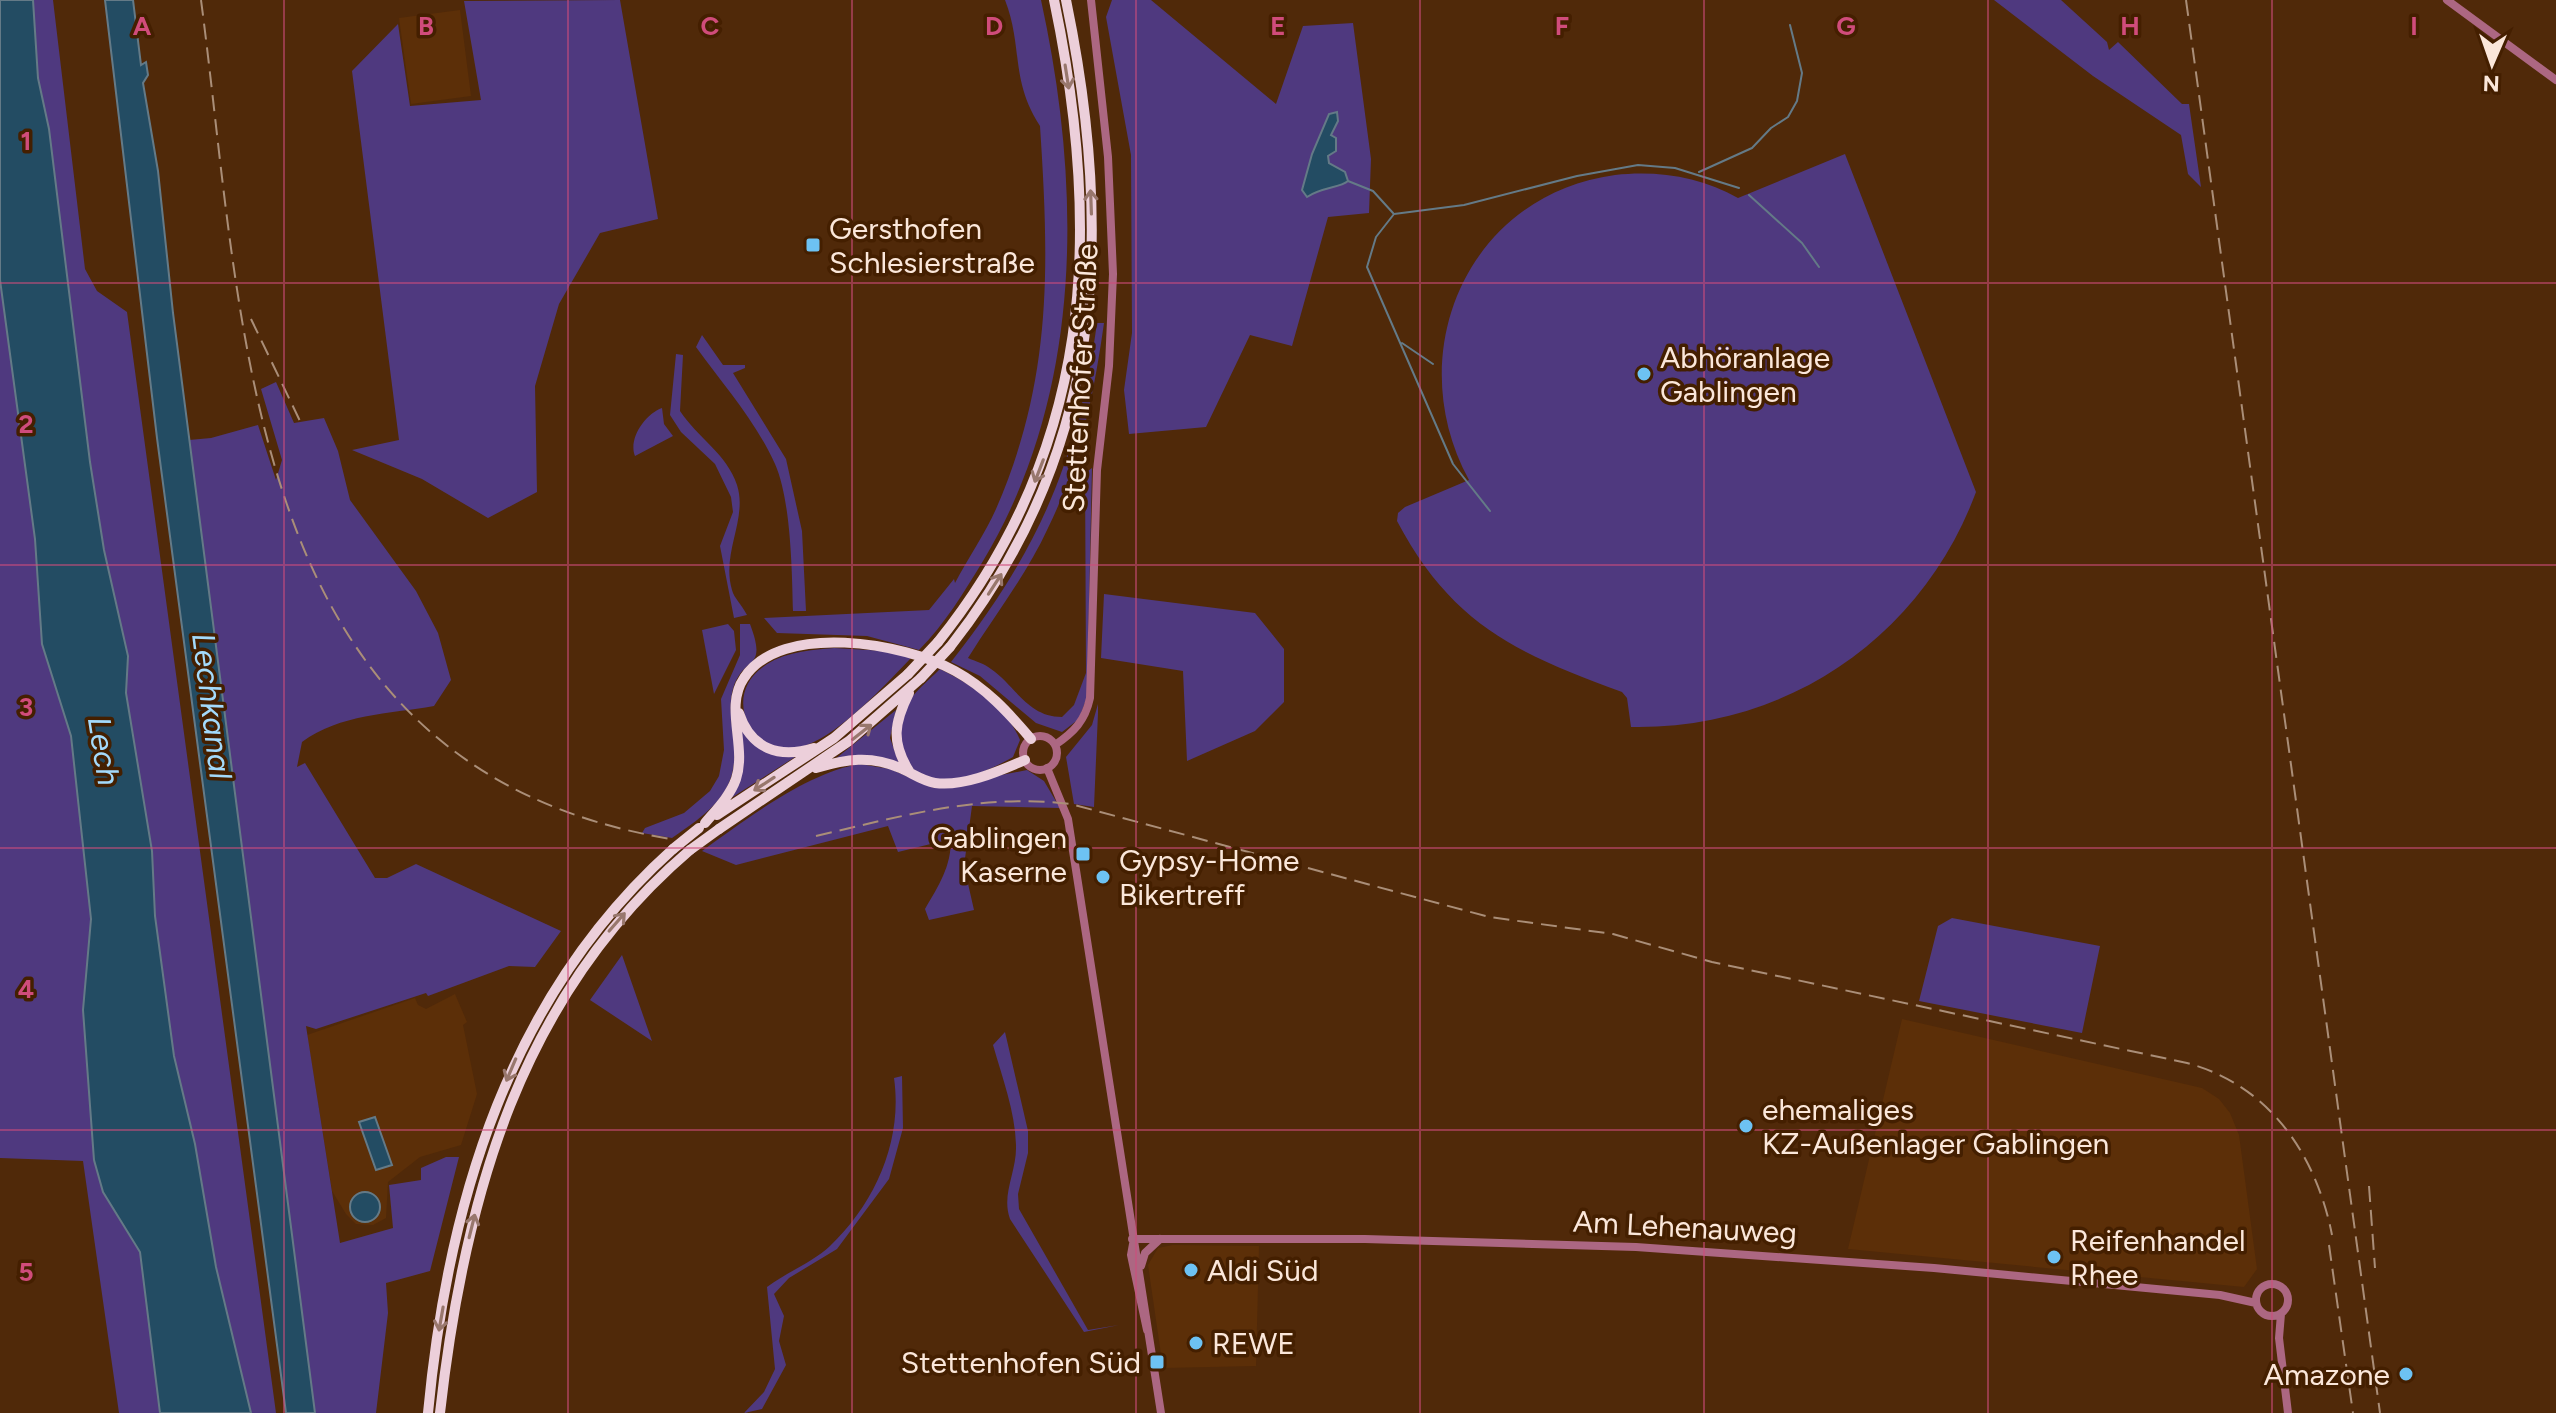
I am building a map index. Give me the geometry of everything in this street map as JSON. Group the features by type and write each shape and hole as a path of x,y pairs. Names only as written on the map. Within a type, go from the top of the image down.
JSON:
{"highway":[{"path":"428,1413 448,1277 475,1170 510,1072 571,972 627,893 673,849 702,826 824,745 908,674 938,642 980,586 1024,507 1047,451 1067,377 1078,287 1079,191 1069,85 1054,0"},
{"path":"571,972 636,901 690,850 862,732 921,678 950,647 1005,568 1041,498 1066,430 1082,361 1090,287 1091,208 1085,118 1068,0"},
{"path":"702,826 736,778 740,756 736,707 744,677 767,658 807,645 861,644 897,649 954,670 984,689 1031,739"},
{"path":"910,773 896,746 895,727 913,686"},
{"path":"736,707 749,736 771,751 797,753 824,745"},
{"path":"806,771 858,758 880,761 933,783 951,783 1025,760"},
{"path":"440,1413 456,1301 482,1189 518,1082 551,1003"}],"street":[{"name":"Stettenhofer Straße","path":"1055,745 1076,729 1085,717 1090,698 1097,470 1113,318 1110,191 1091,0"},
{"path":"2447,0 2556,80"},
{"path":"1043,737 1055,745 1056,759 1047,768 1034,768 1025,760 1024,750 1031,739 1043,737"},
{"path":"1047,768 1068,819 1136,1284 1148,1330"},
{"path":"1140,1270 1145,1253 1162,1237"},
{"name":"Am Lehenauweg","path":"1132,1241 1162,1237 1636,1247 1934,1268 2234,1297"},
{"path":"1132,1241 1140,1270 1161,1413"},
{"path":"2234,1297 2258,1292 2270,1284 2283,1288 2288,1301 2281,1314 2279,1338 2288,1413"},
{"path":"2258,1292 2256,1303 2269,1316 2279,1338"},
{"path":"2234,1297 2256,1303"},
{"path":"2269,1316 2281,1314"}],"shaded area":[{"path":"33,0 53,0 85,269 97,291 127,312 276,1413 251,1413 216,1267 195,1144 174,1056 155,916 152,851 126,693 128,656 104,550 90,462 49,129 38,78"},
{"path":"620,0 658,219 600,233 559,304 535,386 537,492 488,518 422,479 352,450 399,440 352,71 398,24 410,106 481,100 464,1"},
{"path":"1005,0 1041,0 1063,143 1067,215 1065,288 1057,359 1040,429 1016,496 969,584 946,619 919,650 867,636 777,633 764,618 929,610 954,579 955,583 982,537 1015,461 1028,413 1043,320 1045,226 1040,126 1024,93"},
{"path":"1112,0 1151,0 1276,104 1303,26 1353,23 1371,159 1369,213 1328,217 1292,346 1250,335 1206,427 1129,434 1124,390 1132,333 1131,155 1106,17"},
{"path":"1994,0 2061,0 2107,42 2109,50 2118,42 2182,104 2189,104 2201,187 2188,174 2181,135 2093,76"},
{"path":"460,10 471,96 411,104 399,18"},
{"path":"1845,154 1976,492 1952,544 1921,591 1884,631 1841,665 1794,692 1743,712 1688,724 1631,727 1627,698 1622,692 1520,649 1465,611 1418,557 1397,521 1398,513 1405,507 1469,480 1449,432 1442,382 1446,333 1461,288 1486,247 1520,213 1563,189 1615,175 1647,174 1694,180 1738,198"},
{"path":"0,280 35,539 42,644 71,736 91,919 83,1010 94,1160 103,1192 140,1252 160,1413 119,1413 83,1161 0,1158"},
{"path":"1097,323 1104,323 1096,376 1069,479 1030,562 968,658 991,669 1040,712 1062,717 1074,705 1086,673 1085,466 1088,471 1092,468 1087,697 1079,719 1062,732 1036,723 980,676 951,662 1007,582 1049,503 1078,419"},
{"path":"702,335 723,365 745,365 745,368 733,373 786,459 802,531 806,611 793,611 787,516 775,464 749,418 696,347"},
{"path":"676,354 683,355 680,411 726,464 737,485 739,511 730,576 733,593 747,615 734,618 720,546 733,512 731,497 715,464 681,432 670,415"},
{"path":"276,382 294,423 324,418 338,451 350,500 416,591 438,633 451,680 434,706 365,716 317,733 302,742 297,767 305,763 375,878 387,878 416,864 561,931 535,967 509,966 428,996 426,993 316,1029 306,1026 340,1243 393,1228 389,1185 421,1180 421,1168 446,1157 459,1157 430,1271 386,1283 388,1313 376,1413 315,1413 189,440 211,438 258,425 276,480 282,460 261,389"},
{"path":"662,408 664,424 673,436 635,456 636,435 650,416"},
{"path":"1104,594 1255,613 1284,649 1284,702 1255,731 1187,761 1183,671 1101,658"},
{"path":"728,624 734,631 736,650 714,694 702,630"},
{"path":"740,624 750,624 756,650 755,657 741,672 732,693 734,759 727,787 710,809 672,838 642,833 645,828 684,813 710,791 719,776 724,750 721,699 740,655"},
{"path":"834,648 885,651 911,658 862,707 821,738 789,749 773,746 759,738 749,726 744,711 744,696 750,680 763,667 779,658"},
{"path":"940,669 975,689 1006,717 1020,740 1013,757 976,774 946,780 924,777 908,764 900,745 903,712 914,695"},
{"path":"1098,704 1094,807 1074,804 1066,757 1092,725"},
{"path":"896,710 890,738 899,763 834,760"},
{"path":"739,725 750,740 763,749 777,755 795,757 728,800 734,791"},
{"path":"860,764 890,769 934,788 1027,770 1044,781 1060,808 972,806 964,866 974,910 929,920 925,909 946,867 951,839 898,852 888,826 736,865 702,851 798,787"},
{"path":"1952,918 2100,946 2082,1033 1919,1001 1938,926"},
{"path":"622,955 652,1041 590,1000"},
{"path":"455,994 467,1022 463,1025 477,1094 461,1145 420,1157 388,1182 386,1218 373,1225 356,1224 332,1191 307,1035 415,998 418,1005 426,1009"},
{"path":"1902,1019 2202,1088 2219,1099 2230,1113 2239,1135 2257,1269 2244,1287 1848,1249"},
{"path":"1005,1032 1028,1131 1028,1153 1018,1194 1019,1209 1088,1330 1119,1325 1084,1332 1010,1219 1007,1201 1016,1155 1015,1132 1008,1094 993,1045"},
{"path":"902,1076 903,1128 889,1179 837,1249 789,1278 774,1294 784,1316 779,1341 786,1365 762,1409 744,1413 764,1392 775,1369 767,1287 823,1252 860,1210 872,1191 890,1148 896,1102 894,1078"},
{"path":"1173,1245 1259,1246 1256,1366 1163,1368 1148,1265 1158,1248"}],"water":[{"name":"Lech","path":"0,0 33,0 38,78 49,129 90,462 104,550 128,656 126,693 152,851 155,916 174,1056 195,1144 216,1267 251,1413 160,1413 140,1252 103,1192 94,1160 83,1010 91,919 71,736 42,644 35,539 0,280"},
{"name":"Lechkanal","path":"105,0 133,0 141,65 146,62 148,75 143,83 158,171 173,313 315,1413 286,1413 157,438"},
{"path":"1337,112 1338,121 1331,135 1336,138 1336,151 1328,156 1329,163 1345,172 1348,181 1307,197 1302,190 1312,154 1329,114"},
{"path":"375,1117 392,1165 376,1170 359,1122"},
{"path":"365,1192 375,1197 380,1207 375,1217 365,1222 355,1217 350,1207 355,1197"}],"waterway":[{"path":"1699,172 1752,148 1771,128 1788,117 1797,101 1802,73 1790,25"},
{"path":"1490,511 1453,464 1367,267 1376,237 1394,214 1464,205 1577,176 1638,165 1675,168 1739,188"},
{"path":"1348,181 1373,191 1393,213"},
{"path":"1749,195 1802,243 1819,267"},
{"path":"1402,343 1433,364"}],"railway":[{"path":"201,0 233,265 257,397 293,521 347,632 424,726 530,797 671,839"},
{"path":"2186,0 2380,1413"},
{"path":"251,319 300,421"},
{"path":"816,836 942,808 1038,801 1071,804 1489,917 1613,934 1712,962 2187,1063 2216,1073 2242,1088 2265,1106 2284,1127 2314,1177 2332,1235"},
{"path":"2369,1186 2375,1268"},
{"path":"2329,1245 2353,1413"}],"place":[{"name":"Gersthofen Schlesierstraße","path":"813,245"},
{"name":"Abhöranlage Gablingen","path":"1644,374"},
{"name":"Gablingen Kaserne","path":"1083,854"},
{"name":"Gypsy-Home Bikertreff","path":"1103,877"},
{"name":"ehemaliges KZ-Außenlager Gablingen","path":"1746,1126"},
{"name":"Reifenhandel Rhee","path":"2054,1257"},
{"name":"Aldi Süd","path":"1191,1270"},
{"name":"REWE","path":"1196,1343"},
{"name":"Stettenhofen Süd","path":"1157,1362"},
{"name":"Amazone","path":"2406,1374"}]}
